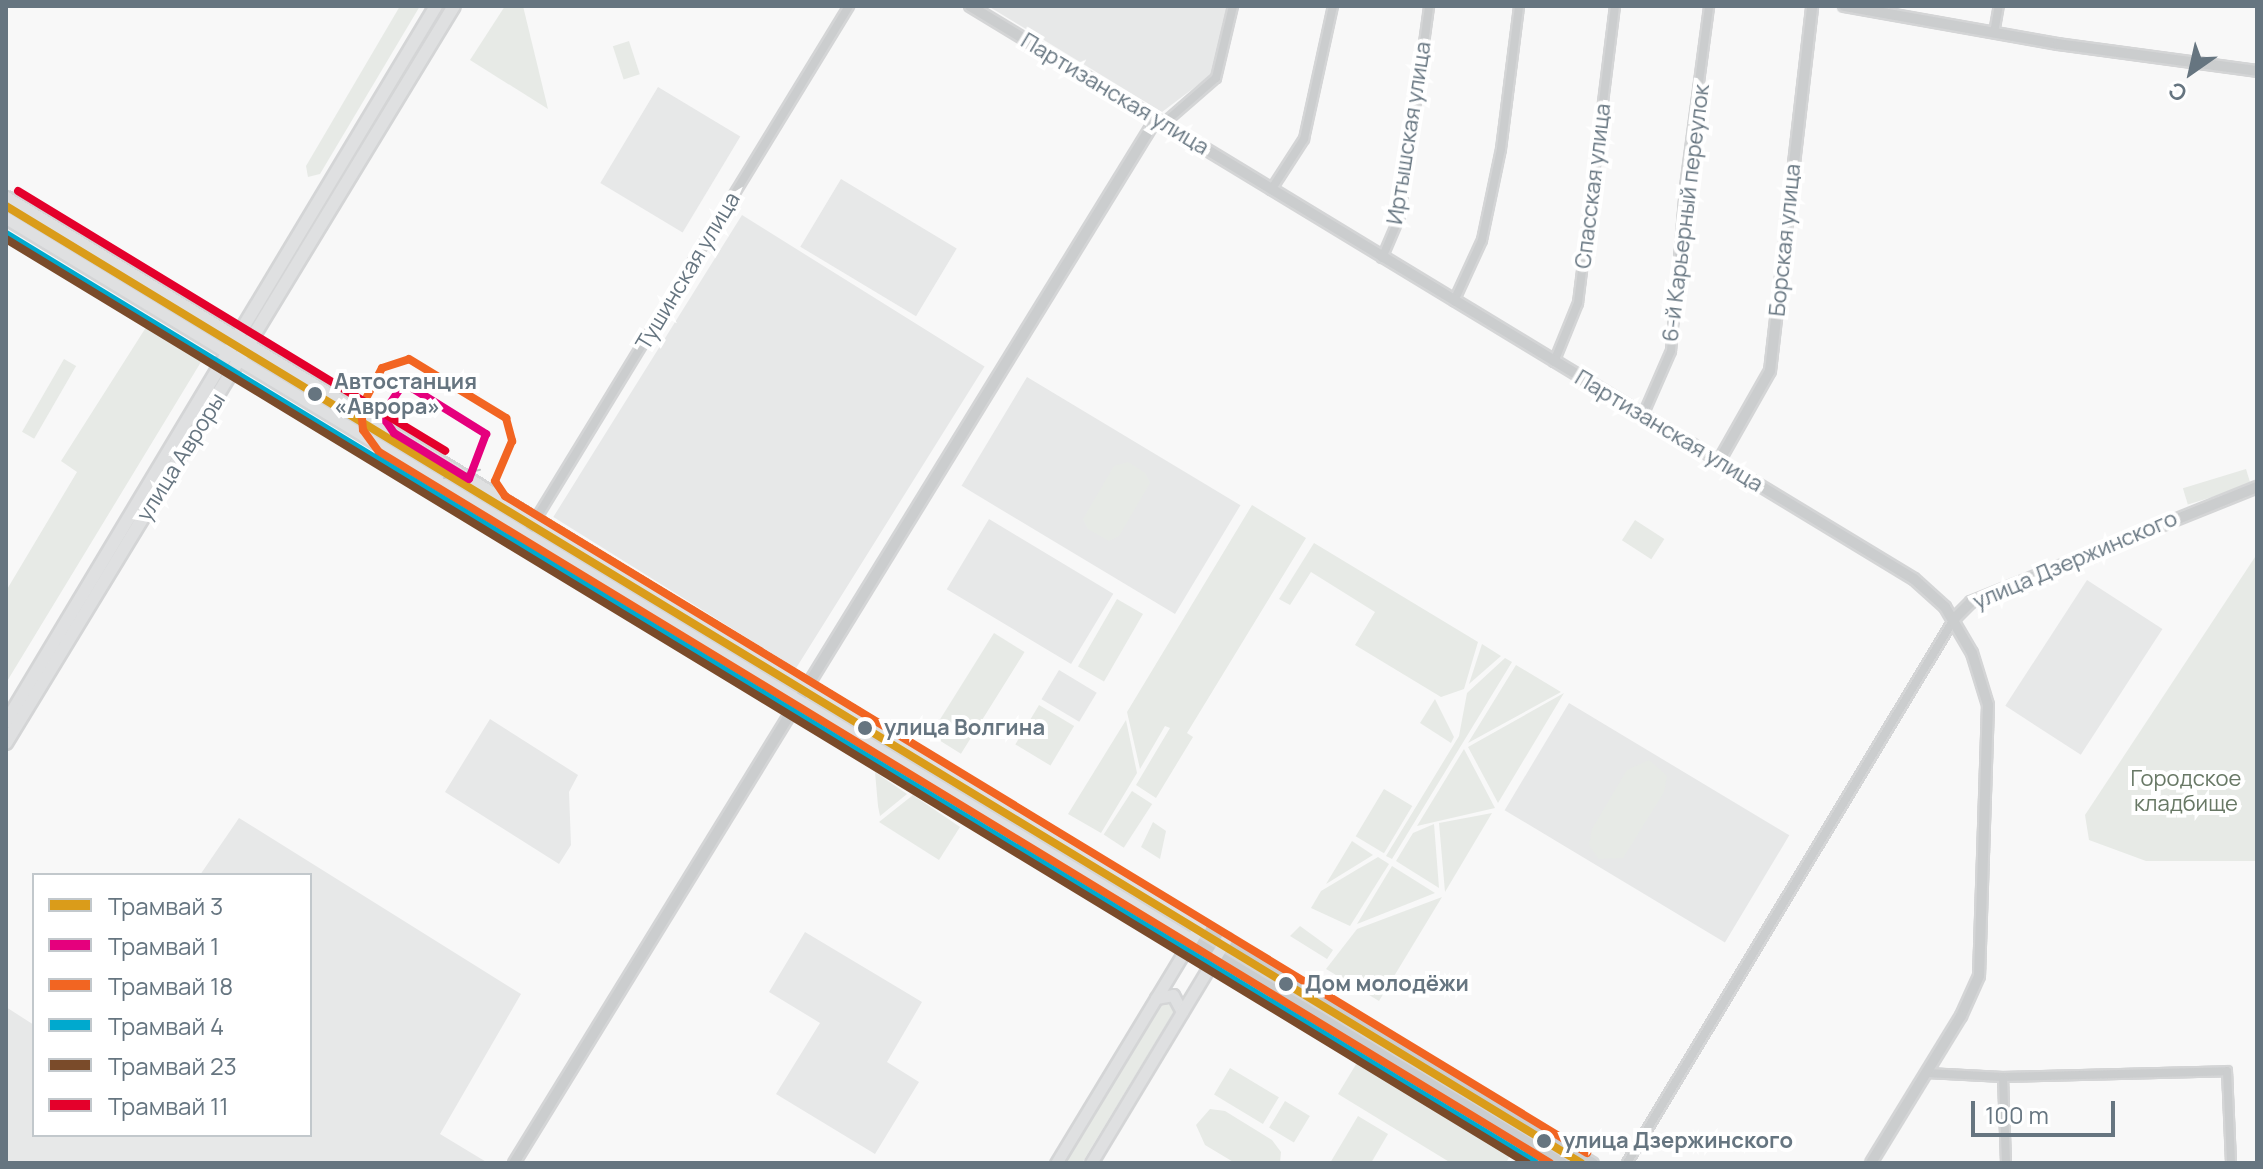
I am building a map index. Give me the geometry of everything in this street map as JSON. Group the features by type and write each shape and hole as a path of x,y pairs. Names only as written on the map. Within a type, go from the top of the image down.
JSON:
{"main road":[{"name":"улица Авроры","path":"6,743 244,341 436,6"},
{"name":"улица Авроры","path":"244,341 454,6"},
{"path":"6,197 1201,924 1056,1163"},
{"path":"6,218 1192,940"},
{"name":"улица Авроры","path":"6,722 234,358"},
{"path":"1091,1163 1226,939"},
{"path":"1156,998 1173,995 1182,1012"}],"street":[{"name":"Тушинская улица","path":"526,535 849,6"},
{"name":"Партизанская улица","path":"970,6 1923,585 1954,619 1977,663 1988,705 1982,953 1972,997 1871,1163"},
{"path":"514,1163 1160,122 1216,78 1233,6"},
{"path":"1271,190 1304,139 1333,6"},
{"name":"Иртышская улица","path":"1382,258 1400,216 1429,6"},
{"path":"1454,301 1482,240 1501,149 1519,6"},
{"name":"Спасская улица","path":"1554,362 1578,303 1615,6"},
{"name":"6-й Карьерный переулок","path":"1643,415 1671,351 1685,187 1709,6"},
{"name":"Борская улица","path":"1719,461 1770,371 1812,6"},
{"path":"1844,6 1896,9 1994,33 2257,71"},
{"path":"1994,33 1999,6"},
{"name":"улица Дзержинского","path":"1627,1163 1954,619 1971,602 2257,487"},
{"path":"1201,924 1593,1163"},
{"path":"1192,940 1562,1163"},
{"path":"1927,1073 2003,1077 2227,1071 2231,1163"},
{"path":"2003,1077 2006,1163"}],"shaded area":[{"path":"988,6 1227,6 1211,75 1162,112"},
{"path":"658,87 740,136 683,232 600,183"},
{"path":"841,179 957,249 916,316 800,247"},
{"path":"742,215 985,367 796,668 553,517"},
{"path":"1027,377 1240,505 1175,614 962,486"},
{"path":"989,519 1113,594 1071,664 947,589"},
{"path":"2087,580 2162,629 2081,755 2005,706"},
{"path":"1059,670 1097,693 1079,722 1041,699"},
{"path":"1569,703 1789,835 1725,943 1505,810"},
{"path":"490,719 578,775 569,792 571,845 559,864 445,792"},
{"path":"239,818 521,994 440,1134 488,1163 6,1163 6,1007 32,1024 32,1137 312,1137 312,873 201,873"},
{"path":"805,932 922,1002 887,1062 919,1082 875,1154 776,1094 820,1023 769,992"}],"green space":[{"path":"400,6 420,6 320,174 308,177 306,166"},
{"path":"505,6 523,6 548,109 470,60"},
{"path":"629,41 640,74 624,80 613,46"},
{"path":"150,321 204,357 6,683 6,591 77,472 61,461"},
{"path":"64,359 76,366 34,439 22,432"},
{"path":"1128,462 1145,473 1150,483 1119,536 1109,541 1088,529 1083,519 1114,466"},
{"path":"2246,469 2251,485 2188,505 2183,488"},
{"path":"1252,505 1306,538 1187,733 1193,737 1156,798 1136,785 1170,728 1165,726 1140,769 1127,712"},
{"path":"1635,520 1664,539 1651,559 1622,540"},
{"path":"1314,543 1478,642 1464,689 1441,697 1355,645 1375,612 1311,572 1290,605 1279,599"},
{"name":"Городское кладбище","path":"2257,554 2257,861 2146,861 2089,840 2085,815"},
{"path":"1117,599 1143,614 1104,682 1078,667"},
{"path":"994,633 1025,652 961,754 930,735"},
{"path":"1482,644 1501,656 1469,684"},
{"path":"1505,658 1512,662 1392,859 1386,856 1459,736 1467,693"},
{"path":"1516,665 1561,692 1468,743"},
{"path":"1564,693 1498,803 1468,747"},
{"path":"1435,699 1454,737 1451,743 1420,723"},
{"path":"1039,705 1074,726 1050,766 1015,744"},
{"path":"1126,720 1137,773 1101,833 1068,814"},
{"path":"1464,749 1495,808 1417,826"},
{"path":"1649,760 1667,776 1664,792 1623,858 1599,859 1589,845 1592,829 1627,770"},
{"path":"875,772 907,794 880,816 878,806"},
{"path":"1384,789 1412,806 1384,853 1356,836"},
{"path":"1132,791 1152,804 1124,848 1104,835"},
{"path":"913,795 960,827 939,860 879,822"},
{"path":"1492,813 1445,892 1439,823"},
{"path":"1153,822 1166,831 1160,859 1141,847"},
{"path":"1434,824 1439,888 1396,861 1413,833"},
{"path":"1352,841 1373,855 1326,884"},
{"path":"1378,857 1389,864 1350,926 1311,908 1321,891"},
{"path":"1392,866 1435,893 1357,924"},
{"path":"1442,897 1379,1001 1326,969 1357,929"},
{"path":"1300,926 1333,950 1327,959 1290,936"},
{"path":"1159,1001 1169,1001 1175,1010 1082,1163 1061,1163"},
{"path":"1358,1061 1511,1154 1506,1163 1451,1163 1338,1094"},
{"path":"1230,1068 1279,1097 1263,1124 1214,1095"},
{"path":"1285,1101 1310,1116 1294,1143 1269,1128"},
{"path":"1210,1109 1225,1111 1272,1140 1281,1152 1280,1163 1235,1163 1205,1145 1196,1125"},
{"path":"1358,1116 1388,1134 1371,1163 1330,1163"}],"tram line":[{"name":"11","path":"18,191 445,451"},
{"name":"3","path":"6,206 1581,1163"},
{"name":"4","path":"6,234 1535,1163"},
{"name":"23","path":"6,239 1527,1163"},
{"name":"18","path":"1550,1163 379,452 363,430 361,408 382,368 409,359 506,418 512,441 495,481 505,496 1587,1153"},
{"name":"1","path":"404,383 486,434 469,479 394,433 386,421 385,411 404,383"},
{"path":"342,410 361,412 373,404"},
{"path":"444,478 480,470"}],"place":[{"name":"Автостанция «Аврора»","path":"315,394"},
{"name":"улица Волгина","path":"865,728"},
{"name":"Дом молодёжи","path":"1286,984"},
{"name":"улица Дзержинского","path":"1544,1141"}]}
